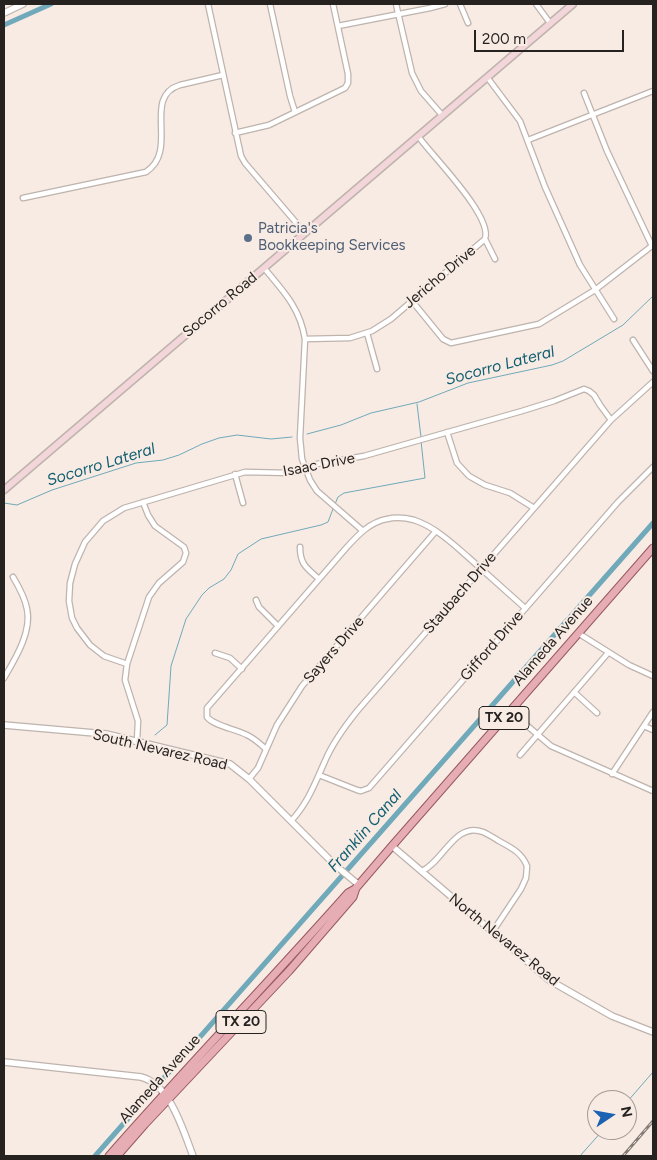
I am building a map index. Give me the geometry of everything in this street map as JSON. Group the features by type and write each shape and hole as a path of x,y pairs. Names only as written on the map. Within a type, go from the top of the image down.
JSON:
{"main road":[{"name":"Socorro Road","path":"4,490 573,4"},
{"name":"Alameda Avenue","path":"109,1156 165,1094 289,971 352,897 356,885 653,548"},
{"name":"Alameda Avenue","path":"117,1156 165,1094"}],"street":[{"path":"4,13 23,4"},
{"path":"208,4 239,150 245,163 305,233"},
{"path":"270,4 295,112"},
{"path":"236,133 259,129 348,85 348,74 333,4"},
{"path":"396,4 412,73 421,91 442,115"},
{"path":"338,26 445,4"},
{"path":"460,4 468,23"},
{"path":"536,4 550,23"},
{"path":"23,198 146,172 153,168 161,154 162,101 168,92 174,87 223,75"},
{"path":"487,77 520,121 545,188 580,265 614,318"},
{"path":"528,140 653,91"},
{"path":"412,301 443,339 448,342 454,343 539,324 595,290 653,246 607,151 584,94"},
{"name":"Jericho Drive","path":"305,339 350,338 367,333 391,319 484,239 485,230 472,202 418,136"},
{"path":"484,239 495,259"},
{"path":"264,268 292,302 301,320 305,339 300,438 300,448 305,468 317,491 363,531"},
{"path":"367,333 377,369"},
{"path":"633,340 653,371"},
{"name":"Staubach Drive","path":"291,821 304,805 340,732 612,420 653,382"},
{"name":"Isaac Drive","path":"127,664 104,656 90,645 78,632 70,611 70,583 80,551 103,521 124,508 234,474 245,472 284,474 317,464 364,456 554,401 584,389 589,390 594,395 612,420"},
{"path":"447,432 457,463 469,476 485,485 510,493 534,508"},
{"name":"Gifford Drive","path":"319,775 357,790 361,791 369,788 618,502 653,468"},
{"path":"234,474 243,503"},
{"path":"137,741 138,721 125,680 127,664 149,597 159,583 184,562 186,553 184,547 155,526 143,502"},
{"path":"266,749 249,736 212,722 207,717 206,712 210,704 319,579 363,531 372,524 395,518 412,520 436,532 482,569 525,608"},
{"name":"Sayers Drive","path":"249,779 258,768 278,725 302,686 436,532"},
{"path":"300,547 301,561 319,579"},
{"path":"4,678 20,647 28,618 26,602 13,577"},
{"path":"256,600 259,607 278,626"},
{"path":"578,633 608,653 636,669 653,676"},
{"path":"215,653 230,658 242,669"},
{"path":"520,755 608,653"},
{"path":"574,692 597,713"},
{"path":"510,711 557,749 653,792"},
{"path":"612,774 653,712"},
{"name":"South Nevarez Road","path":"4,725 106,734 224,762 240,771 249,779 335,865 342,869 356,885"},
{"path":"644,726 653,730"},
{"path":"422,871 430,867 457,837 467,831 482,832 520,853 527,866 524,883 493,932"},
{"name":"North Nevarez Road","path":"392,846 558,986 612,1016 653,1032"},
{"path":"4,1062 141,1076 154,1082 165,1094 193,1156"}],"waterway":[{"path":"4,25 51,4"},
{"name":"Socorro Lateral","path":"307,434 341,425 371,413 419,402 468,383 563,361 623,325 653,296"},
{"path":"417,404 421,437"},
{"name":"Socorro Lateral","path":"4,503 17,505 52,490 136,463 163,460 179,455 219,438 237,435 271,439 292,437"},
{"path":"335,504 338,497 344,493 425,478 421,441"},
{"path":"155,735 167,725 171,666 186,619 202,595 209,588 224,579 231,570 238,554 261,539 328,522 333,509"},
{"name":"Franklin Canal","path":"95,1156 653,523"},
{"path":"637,1090 653,1072"},
{"path":"580,1156 594,1140"}],"railway":[{"path":"623,1156 653,1121"}],"place":[{"name":"Patricia's Bookkeeping Services","path":"248,238"}]}
